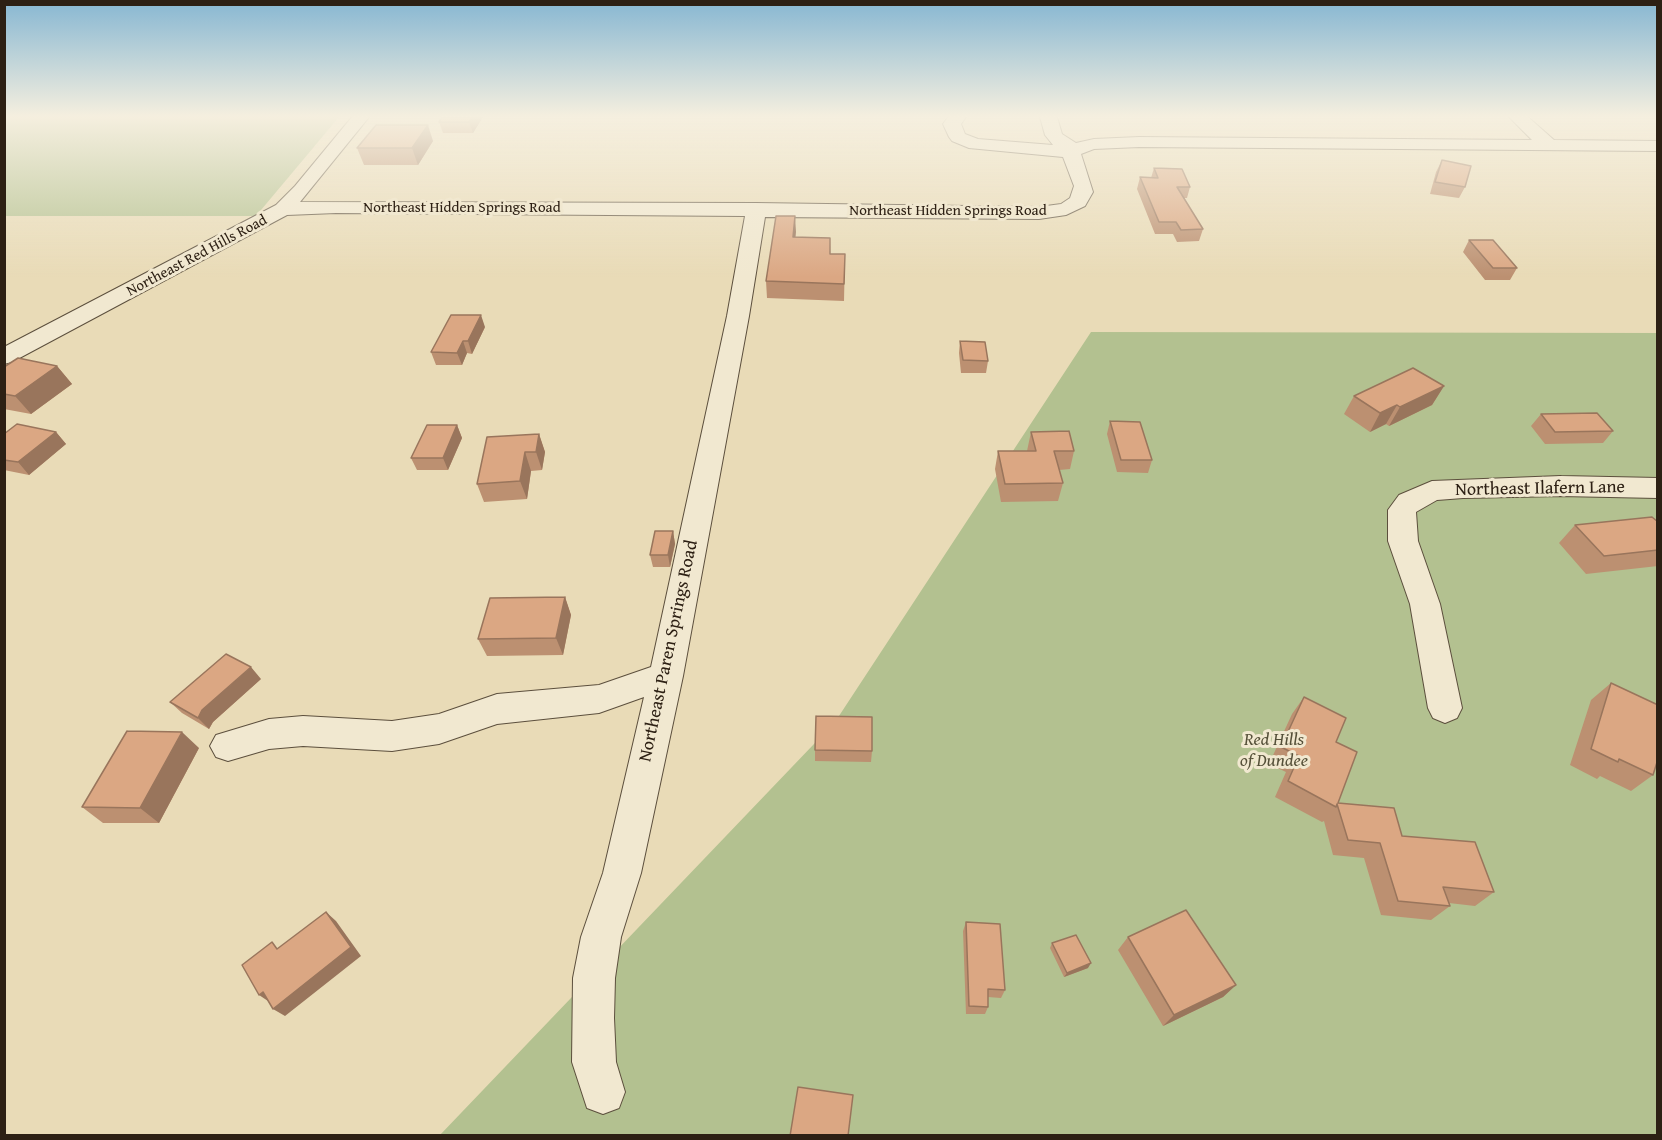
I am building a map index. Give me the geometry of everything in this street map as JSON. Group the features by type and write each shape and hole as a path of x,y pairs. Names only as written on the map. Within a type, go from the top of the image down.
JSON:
{"street":[{"name":"Northeast Red Hills Road","path":"4,357 283,209 319,170"},
{"name":"Northeast Hidden Springs Road","path":"283,209 336,207 756,209 1023,213 1056,211 1073,206 1083,192 1076,170"},
{"name":"Northeast Paren Springs Road","path":"603,1092 594,1062 594,978 601,937 622,873 666,676 738,316 756,209"},
{"name":"Northeast Ilafern Lane","path":"1444,708 1425,604 1403,541 1402,510 1408,502 1422,494 1463,488 1658,488"},
{"path":"228,746 269,734 303,731 392,736 439,729 497,709 599,699 666,676"}],"green space":[{"path":"5,170 294,170 256,216 5,216"},
{"name":"Red Hills of Dundee","path":"1091,332 1657,333 1657,1135 439,1136 835,722"}],"building":[{"path":"1155,170 1183,170 1190,187 1177,187 1203,229 1181,230 1176,222 1159,222 1140,177 1158,178"},
{"path":"1439,170 1470,170 1465,187 1435,182"},
{"path":"776,216 795,216 793,237 830,238 830,254 845,254 844,284 766,281"},
{"path":"1469,240 1493,240 1517,268 1493,268"},
{"path":"451,315 481,315 468,341 463,341 457,353 431,352"},
{"path":"960,341 985,342 988,361 963,360"},
{"path":"18,358 57,366 15,396 4,394 4,367"},
{"path":"1413,368 1444,386 1400,407 1397,405 1380,413 1354,396"},
{"path":"1597,413 1613,431 1555,432 1541,414"},
{"path":"1110,421 1140,422 1152,460 1121,460"},
{"path":"17,424 56,432 18,462 4,460 4,434"},
{"path":"427,425 457,425 443,458 411,458"},
{"path":"1069,431 1074,451 1054,451 1063,483 1005,484 998,451 1036,451 1031,432"},
{"path":"539,434 536,452 525,452 520,481 477,484 487,437"},
{"path":"1652,517 1658,522 1658,550 1604,556 1575,525"},
{"path":"655,531 673,531 668,555 650,555"},
{"path":"565,597 556,638 478,639 490,598"},
{"path":"226,654 251,667 202,710 198,718 170,702"},
{"path":"1611,683 1658,705 1658,759 1653,775 1591,749"},
{"path":"1304,697 1346,718 1336,742 1357,752 1338,803 1394,808 1402,836 1475,842 1494,892 1443,887 1450,906 1398,901 1380,843 1348,840 1337,804 1336,807 1288,781 1299,756 1281,747"},
{"path":"816,716 872,717 872,751 815,750"},
{"path":"127,731 182,732 140,808 82,807"},
{"path":"1186,910 1236,985 1174,1015 1128,937"},
{"path":"326,912 351,947 273,1009 263,992 259,995 242,965 272,942 277,949"},
{"path":"966,922 1000,924 1005,990 988,989 988,1007 969,1006"},
{"path":"1076,935 1091,963 1067,973 1052,943"},
{"path":"798,1087 853,1095 848,1136 790,1136"}]}
